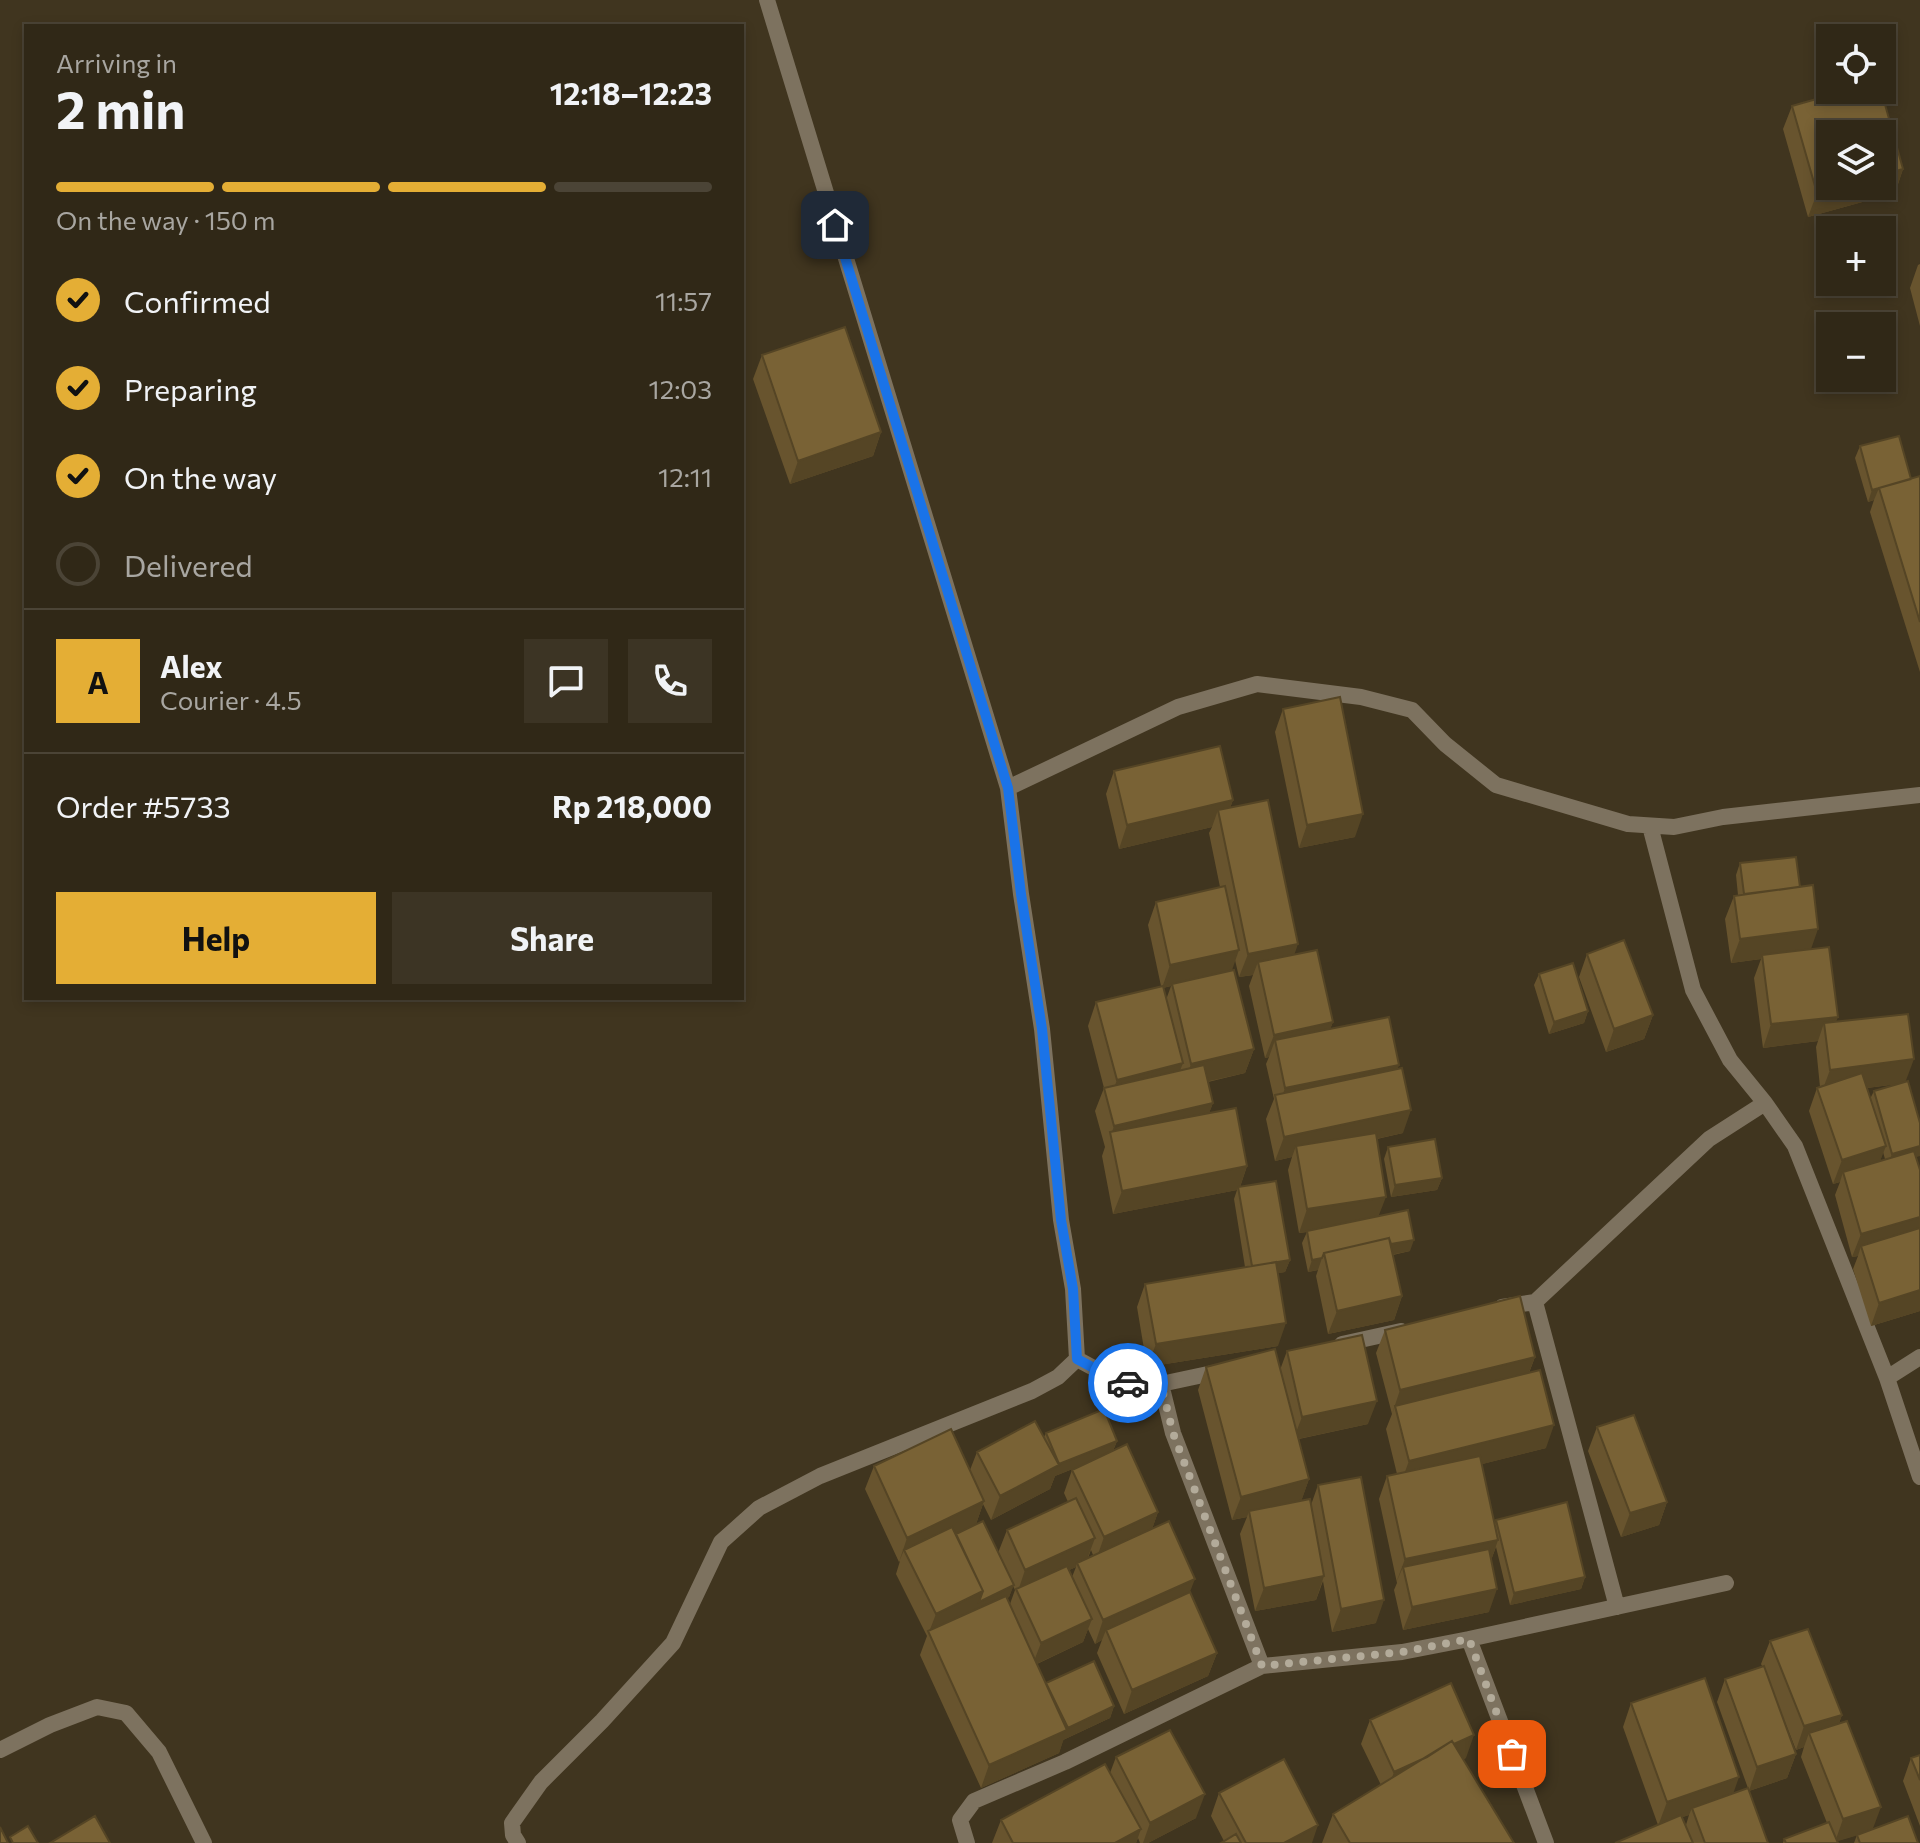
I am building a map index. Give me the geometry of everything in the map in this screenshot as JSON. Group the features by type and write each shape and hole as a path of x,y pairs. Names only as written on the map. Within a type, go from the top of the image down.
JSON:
{"street":[{"path":"518,1843 513,1835 512,1823 541,1782 673,1643 721,1542 759,1508 820,1476 1032,1391 1058,1377 1077,1359 1073,1289 1061,1220 1042,1029 1008,788 767,0"},
{"path":"1008,788 1178,707 1257,684 1361,697 1412,710 1445,744 1496,785 1628,824 1674,827 1723,817 1920,795"},
{"path":"1650,826 1693,990 1730,1060 1795,1146 1887,1378 1920,1477"},
{"path":"1487,1311 1535,1302 1709,1139 1765,1103"},
{"path":"1535,1302 1617,1607"},
{"path":"1326,1348 1416,1328"},
{"path":"1887,1378 1920,1357"},
{"path":"1077,1359 1130,1384 1161,1384 1236,1367"},
{"path":"1161,1384 1173,1433 1262,1666"},
{"path":"967,1843 960,1820 974,1801 1065,1762 1262,1666 1402,1652 1726,1583"},
{"path":"1469,1639 1546,1843"},
{"path":"0,1750 50,1725 97,1707 126,1713 159,1752 204,1843"}],"building":[{"path":"1816,99 1816,104 1885,104 1889,120 1816,120 1816,190 1792,106"},
{"path":"1896,144 1903,169 1896,171"},
{"path":"845,327 881,432 798,461 762,355"},
{"path":"1899,436 1911,479 1872,490 1860,446"},
{"path":"1920,476 1920,622 1879,488"},
{"path":"1340,697 1363,814 1307,825 1283,709"},
{"path":"1220,746 1233,800 1127,825 1114,771"},
{"path":"1268,800 1298,944 1248,954 1218,810"},
{"path":"1796,857 1800,887 1744,894 1740,863"},
{"path":"1813,885 1818,929 1740,939 1734,896"},
{"path":"1225,886 1239,950 1170,965 1156,902"},
{"path":"1624,940 1653,1015 1614,1029 1587,954"},
{"path":"1829,947 1838,1017 1771,1024 1762,955"},
{"path":"1317,950 1333,1022 1274,1035 1258,962"},
{"path":"1573,963 1588,1011 1554,1022 1539,974"},
{"path":"1234,970 1254,1049 1191,1064 1172,984"},
{"path":"1163,986 1183,1063 1117,1080 1096,1002"},
{"path":"1908,1014 1914,1059 1830,1070 1824,1023"},
{"path":"1389,1017 1399,1065 1285,1088 1275,1040"},
{"path":"1204,1065 1213,1103 1114,1126 1104,1088"},
{"path":"1402,1068 1411,1110 1284,1137 1275,1095"},
{"path":"1862,1073 1886,1146 1842,1160 1817,1088"},
{"path":"1908,1081 1920,1123 1920,1146 1892,1154 1874,1091"},
{"path":"1236,1108 1247,1166 1122,1191 1110,1132"},
{"path":"1376,1133 1386,1197 1307,1209 1296,1146"},
{"path":"1435,1139 1442,1178 1395,1185 1388,1147"},
{"path":"1914,1151 1920,1170 1920,1217 1861,1234 1843,1172"},
{"path":"1276,1181 1290,1260 1252,1266 1238,1187"},
{"path":"1408,1210 1414,1240 1391,1244 1389,1238 1324,1253 1322,1258 1312,1260 1307,1231"},
{"path":"1920,1228 1920,1290 1879,1303 1861,1246"},
{"path":"1389,1238 1402,1296 1337,1311 1324,1253"},
{"path":"1276,1262 1286,1323 1156,1344 1145,1284"},
{"path":"1520,1296 1535,1357 1400,1390 1385,1330"},
{"path":"1362,1335 1377,1401 1302,1417 1287,1351"},
{"path":"1275,1349 1309,1479 1241,1497 1206,1367"},
{"path":"1540,1370 1554,1425 1409,1461 1395,1406"},
{"path":"1104,1409 1117,1441 1059,1464 1046,1433"},
{"path":"1634,1415 1667,1502 1630,1513 1597,1427"},
{"path":"1035,1421 1059,1465 1000,1496 977,1452"},
{"path":"951,1429 984,1501 907,1538 874,1466"},
{"path":"1127,1444 1158,1512 1104,1537 1072,1470"},
{"path":"1480,1456 1498,1540 1405,1559 1387,1476"},
{"path":"1361,1477 1384,1600 1341,1609 1318,1485"},
{"path":"1076,1498 1095,1538 1025,1570 1007,1530"},
{"path":"1310,1499 1324,1576 1264,1588 1249,1511"},
{"path":"1567,1502 1585,1577 1514,1593 1496,1520"},
{"path":"983,1521 1014,1585 979,1602 983,1591 956,1534"},
{"path":"1169,1521 1195,1579 1103,1620 1077,1563"},
{"path":"952,1527 983,1591 936,1614 904,1550"},
{"path":"1489,1549 1497,1589 1412,1607 1403,1567"},
{"path":"1067,1566 1092,1619 1041,1643 1016,1589"},
{"path":"1190,1592 1217,1653 1132,1690 1106,1630"},
{"path":"1006,1596 1067,1730 989,1765 928,1631"},
{"path":"1808,1629 1842,1715 1804,1726 1770,1641"},
{"path":"1094,1661 1114,1706 1068,1728 1046,1683"},
{"path":"1764,1666 1796,1754 1757,1767 1725,1679"},
{"path":"1705,1678 1739,1777 1667,1802 1631,1703"},
{"path":"1451,1683 1474,1735 1454,1744 1452,1741 1394,1772 1370,1720"},
{"path":"1847,1721 1881,1807 1843,1819 1809,1733"},
{"path":"1170,1730 1205,1794 1150,1823 1116,1757"},
{"path":"1452,1741 1514,1843 1350,1843 1333,1814"},
{"path":"1920,1755 1920,1780 1911,1758"},
{"path":"1284,1759 1318,1825 1284,1843 1246,1843 1219,1793"},
{"path":"1105,1764 1141,1829 1115,1843 1013,1843 1001,1820"},
{"path":"1748,1788 1768,1843 1705,1843 1692,1808"},
{"path":"1681,1815 1693,1843 1615,1843"},
{"path":"95,1816 110,1843 50,1843"},
{"path":"1908,1816 1918,1843 1860,1843 1857,1835"},
{"path":"1829,1822 1838,1843 1786,1843 1784,1839"},
{"path":"28,1826 38,1843 13,1843 10,1837"},
{"path":"0,1827 8,1843 0,1843"},
{"path":"1236,1834 1241,1843 1221,1843"}],"way so far":[{"path":"1128,1383 1161,1384 1173,1433 1262,1666 1402,1652 1469,1639 1512,1754"}],"route":[{"path":"835,225 1008,788 1042,1029 1061,1220 1073,1289 1077,1359 1128,1383"}]}
